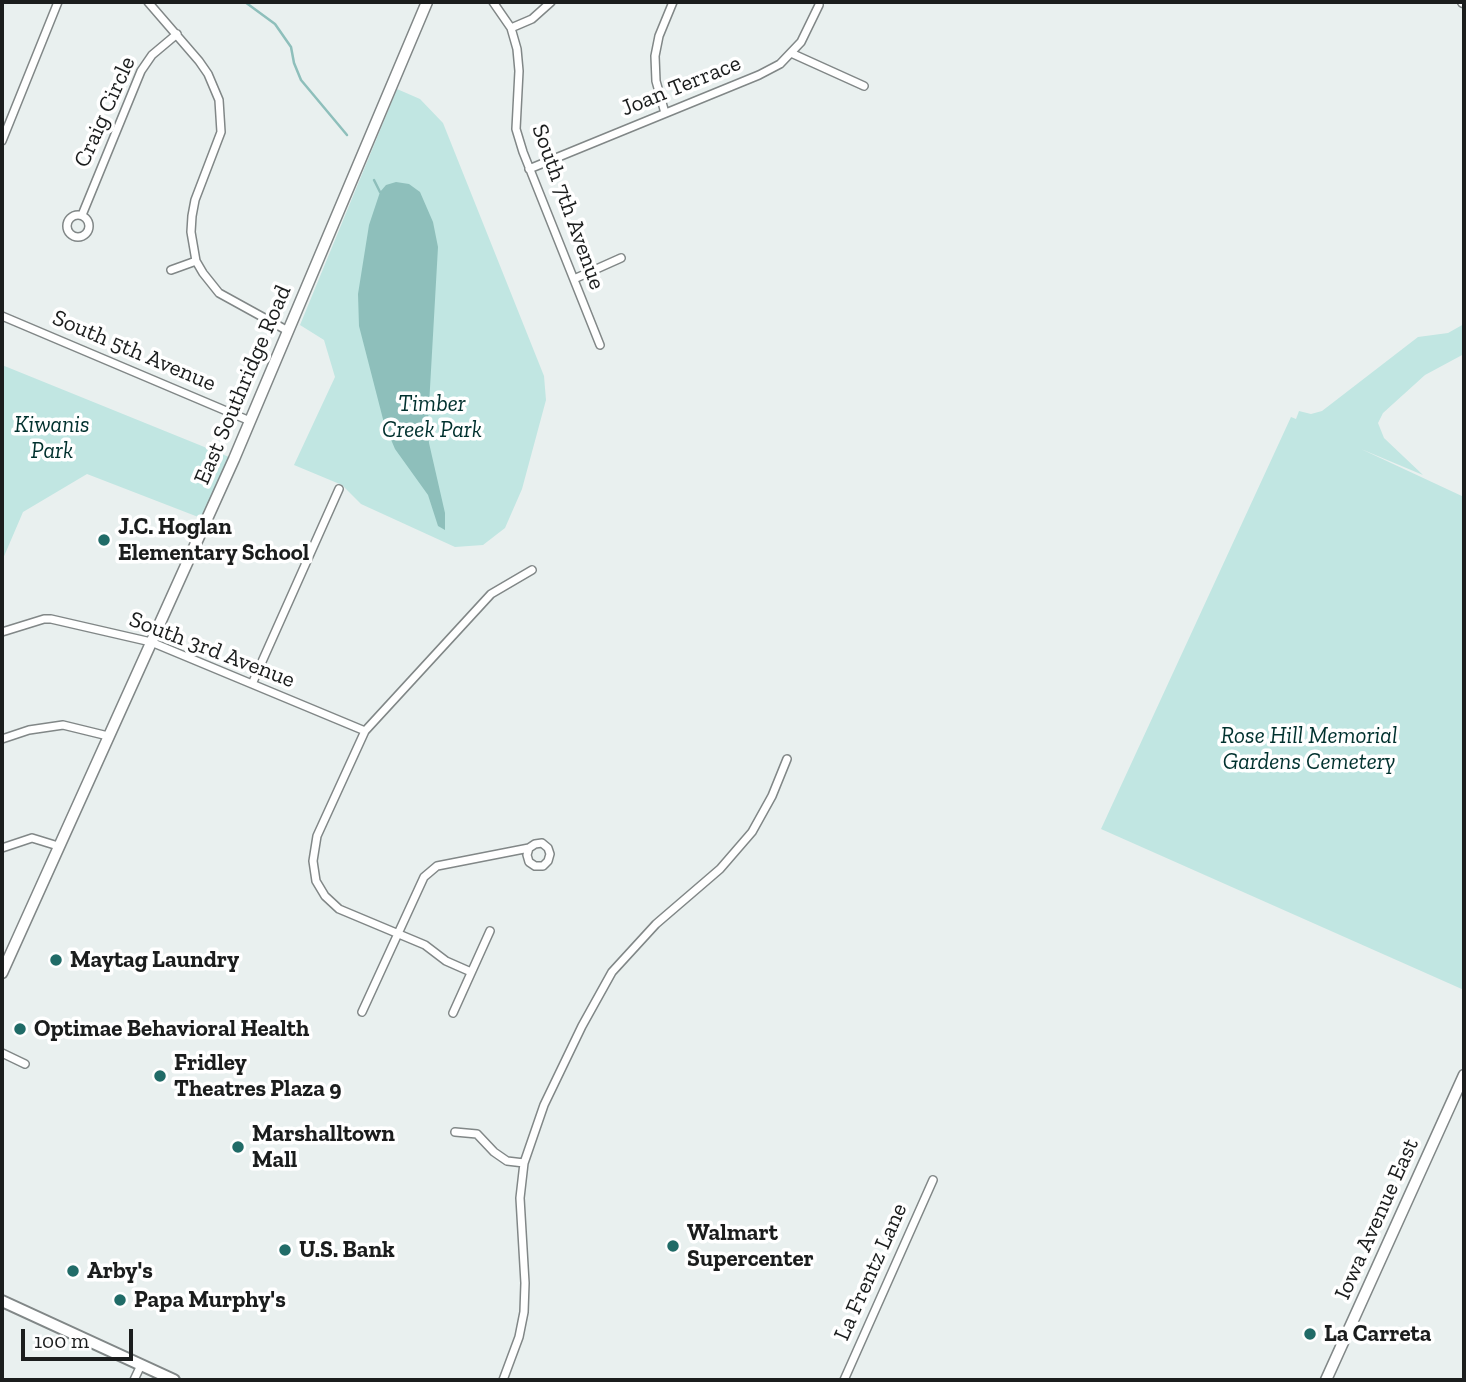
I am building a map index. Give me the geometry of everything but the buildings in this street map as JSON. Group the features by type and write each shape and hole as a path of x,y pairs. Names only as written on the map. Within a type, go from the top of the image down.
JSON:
{"main road":[{"path":"2,1301 174,1380"}],"street":[{"path":"2,141 58,2"},
{"path":"148,2 208,74 219,100 219,139 195,200 192,216 191,232 196,261 219,293 288,331"},
{"name":"East Southridge Road","path":"2,973 250,421 427,2"},
{"name":"South 7th Avenue","path":"493,2 511,28 517,49 519,71 516,129 529,169 600,345"},
{"path":"511,28 532,19 551,2"},
{"path":"665,114 656,81 655,56 659,36 673,2"},
{"name":"Joan Terrace","path":"529,169 760,75 780,64 792,54 808,30 819,5"},
{"name":"Craig Circle","path":"82,215 141,71 152,55 177,34"},
{"path":"792,54 864,86"},
{"path":"574,279 621,258"},
{"path":"171,270 196,261"},
{"name":"South 5th Avenue","path":"2,316 250,421"},
{"path":"252,684 339,489"},
{"path":"471,972 446,961 425,946 339,909 325,896 316,881 313,861 317,836 365,732 491,594 532,570"},
{"name":"South 3rd Avenue","path":"2,632 51,619 151,642 365,732"},
{"path":"2,738 29,730 63,725 108,736"},
{"path":"503,1380 519,1337 524,1312 520,1198 524,1163 544,1105 582,1026 612,972 656,924 720,869 752,832 788,759"},
{"path":"2,848 32,838 58,846"},
{"path":"362,1012 424,877 437,866 529,848"},
{"path":"453,1013 490,931"},
{"path":"2,1053 25,1064"},
{"name":"Iowa Avenue East","path":"1326,1380 1464,1075"},
{"path":"455,1132 477,1135 507,1161 524,1163"},
{"name":"La Frentz Lane","path":"845,1380 933,1180"},
{"path":"134,1380 141,1365"}],"green space":[{"name":"Timber Creek Park","path":"397,89 420,99 443,123 544,376 546,400 522,489 505,528 483,545 455,547 361,504 342,485 294,465 335,377 324,340 300,325"},
{"name":"Rose Hill Memorial Gardens Cemetery","path":"1464,324 1464,354 1425,375 1383,413 1378,423 1384,438 1423,475 1361,449 1464,497 1464,990 1101,829 1291,417 1296,419 1299,411 1311,414 1322,411 1418,337 1448,333"},
{"name":"Kiwanis Park","path":"2,365 234,459 206,520 87,474 23,512 2,561"}],"shaded area":[{"path":"396,182 409,184 420,192 433,222 438,247 428,423 429,443 445,513 445,530 438,526 428,495 395,449 384,423 359,326 358,294 369,225 380,192 386,185"}],"waterway":[{"path":"245,2 275,24 291,47 301,80 347,135"},
{"path":"374,180 380,192"}],"place":[{"name":"J.C. Hoglan Elementary School","path":"104,540"},
{"name":"Maytag Laundry","path":"56,960"},
{"name":"Optimae Behavioral Health","path":"20,1029"},
{"name":"Fridley Theatres Plaza 9","path":"160,1076"},
{"name":"Marshalltown Mall","path":"238,1147"},
{"name":"Walmart Supercenter","path":"673,1246"},
{"name":"U.S. Bank","path":"285,1250"},
{"name":"Arby's","path":"73,1271"},
{"name":"Papa Murphy's","path":"120,1300"},
{"name":"La Carreta","path":"1310,1334"}]}
